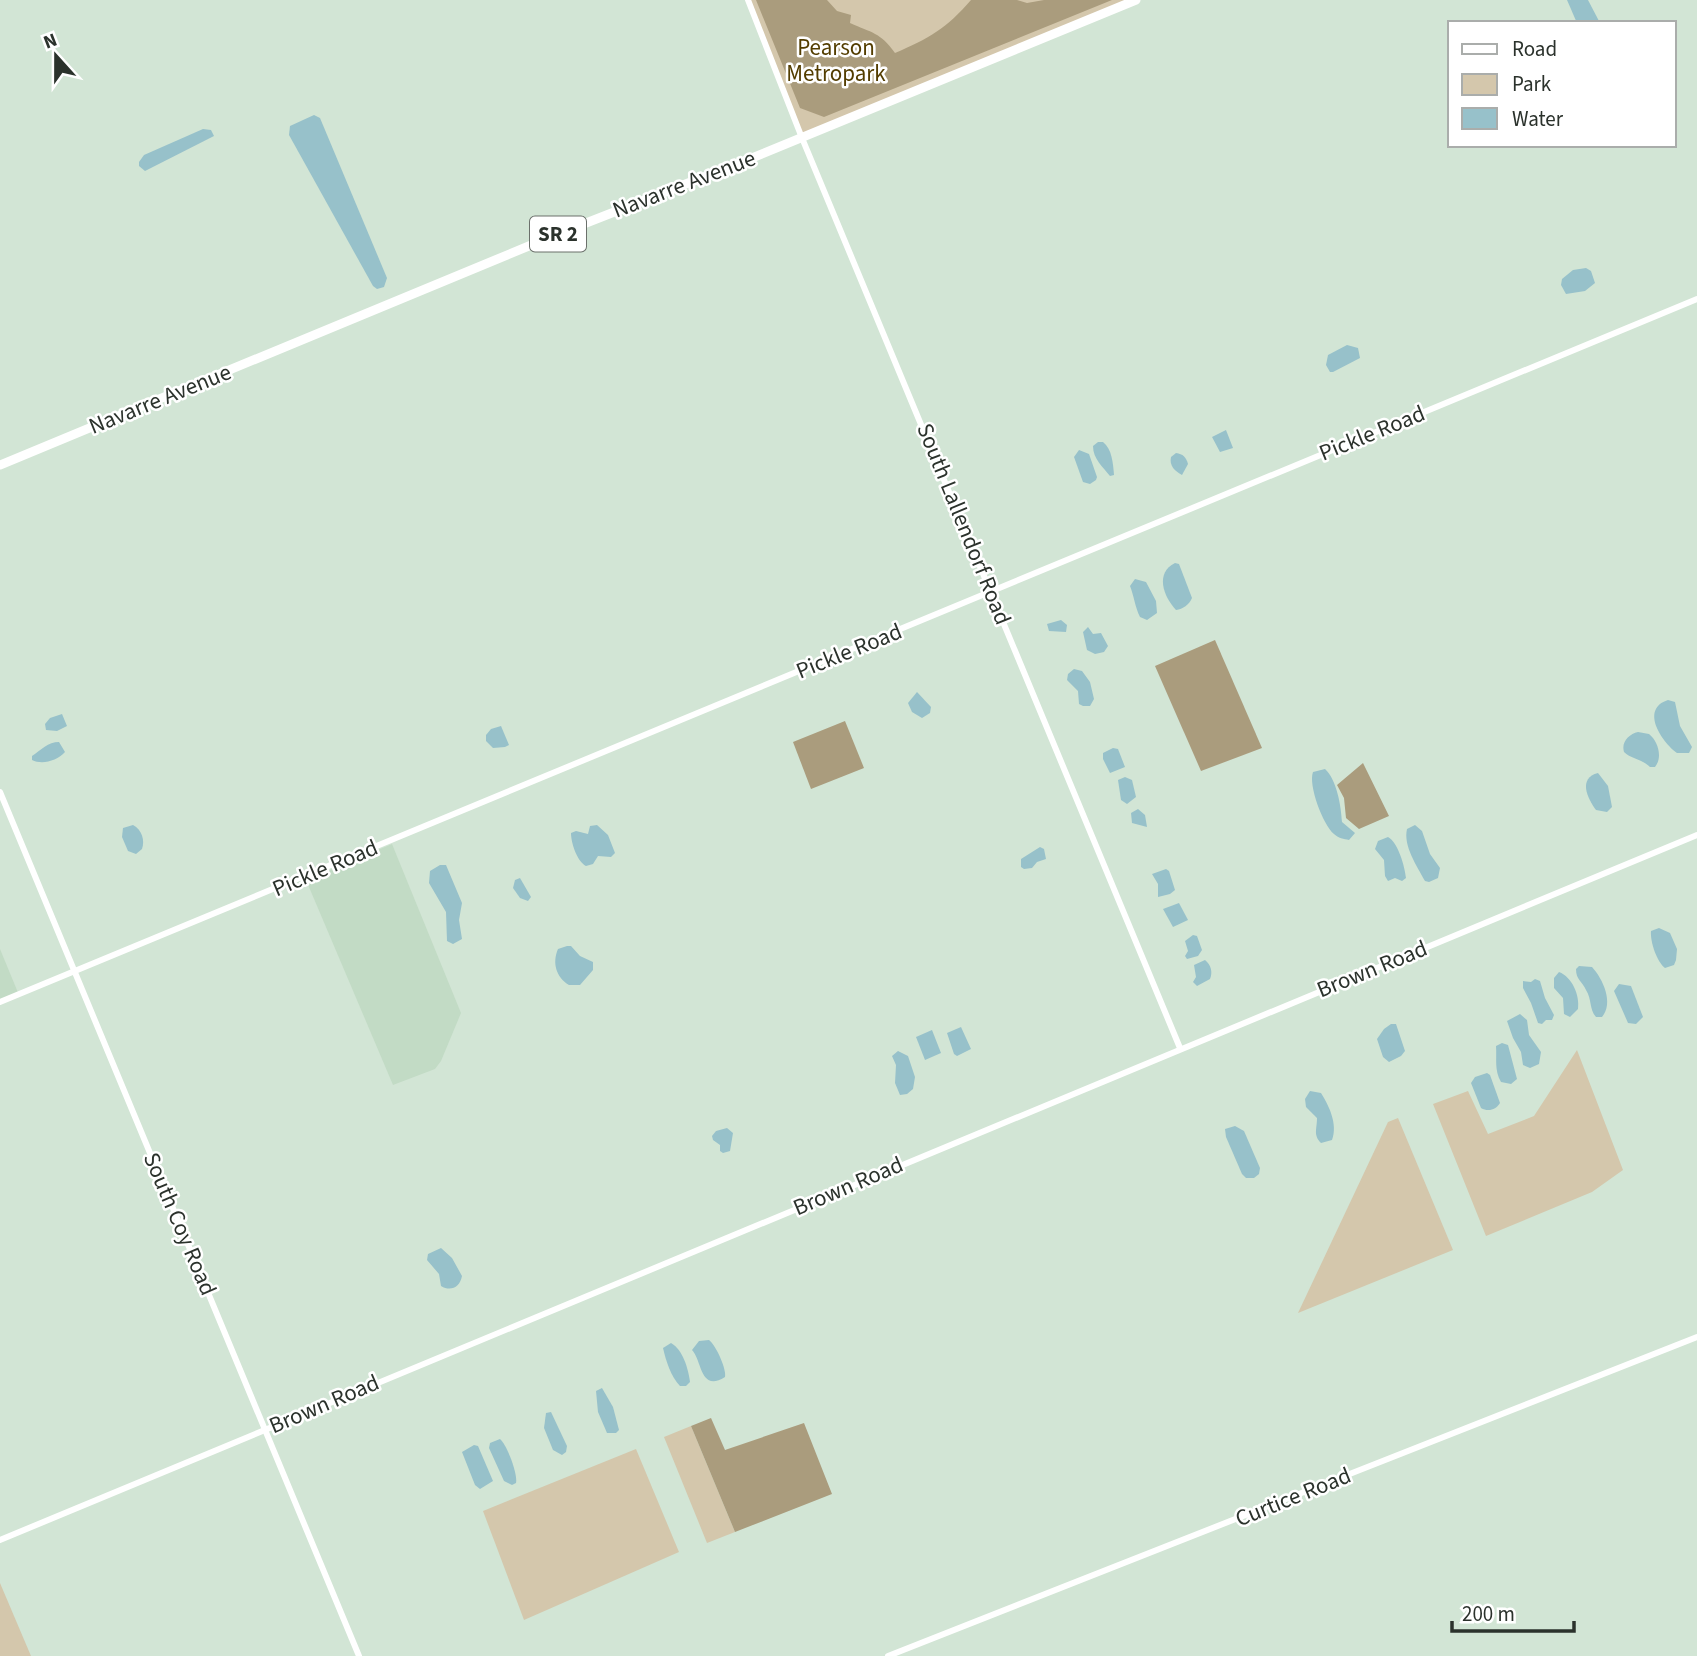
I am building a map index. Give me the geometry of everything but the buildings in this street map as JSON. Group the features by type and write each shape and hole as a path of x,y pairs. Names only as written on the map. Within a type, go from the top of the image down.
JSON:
{"highway":[{"name":"Navarre Avenue","path":"0,466 616,210 803,138 1136,0"}],"street":[{"name":"South Lallendorf Road","path":"748,0 1180,1048"},
{"name":"Pickle Road","path":"0,1002 1697,299"},
{"name":"South Coy Road","path":"0,792 359,1656"},
{"name":"Brown Road","path":"0,1540 1697,835"},
{"name":"Curtice Road","path":"888,1656 1697,1337"}],"shaded area":[{"path":"392,844 461,1013 435,1069 393,1085 306,880"},
{"path":"0,949 19,995 0,1002"}],"green space":[{"name":"Pearson Metropark","path":"748,0 1136,0 802,138"},
{"name":"Pearson Metropark","path":"756,0 827,0 837,11 851,15 850,23 880,37 895,53 936,32 971,0 1017,0 1027,3 1044,0 1112,0 824,117 800,108"},
{"path":"1215,640 1262,748 1201,771 1155,666"},
{"path":"845,721 864,768 811,789 793,742"},
{"path":"1363,763 1389,816 1359,829 1346,818 1344,798 1337,785"},
{"path":"1577,1050 1623,1170 1592,1192 1486,1236 1433,1104 1468,1091 1488,1134 1534,1116"},
{"path":"1398,1118 1453,1250 1298,1313 1388,1122"},
{"path":"711,1418 725,1450 804,1423 832,1494 735,1532 691,1426"},
{"path":"691,1426 735,1532 707,1543 664,1437"},
{"path":"636,1449 679,1552 524,1620 483,1511"},
{"path":"0,1583 31,1656 0,1656"}],"water":[{"path":"1567,0 1588,0 1599,21 1576,21"},
{"path":"314,115 320,118 387,278 384,287 377,289 373,286 289,135 290,126"},
{"path":"203,129 211,130 214,136 145,171 139,166 144,155"},
{"path":"1586,268 1591,271 1595,283 1585,291 1566,294 1561,285 1562,279 1573,270"},
{"path":"1347,345 1358,348 1360,358 1330,372 1326,365 1328,355"},
{"path":"1226,430 1233,448 1220,452 1212,437"},
{"path":"1103,442 1108,448 1114,475 1110,476 1093,451 1093,446"},
{"path":"1079,450 1089,454 1097,477 1090,484 1083,482 1074,457"},
{"path":"1176,453 1184,456 1188,464 1182,475 1171,463 1171,457"},
{"path":"1175,563 1179,564 1192,598 1186,606 1176,610 1163,585 1165,573"},
{"path":"1135,579 1146,582 1156,601 1157,613 1147,620 1140,617 1130,586"},
{"path":"1061,620 1067,625 1066,632 1049,631 1047,624"},
{"path":"1088,627 1093,634 1101,633 1108,646 1104,652 1095,654 1087,650 1083,632"},
{"path":"1074,669 1082,671 1090,682 1094,699 1090,706 1079,704 1078,691 1067,680 1068,674"},
{"path":"917,692 931,707 930,713 922,718 912,712 908,703"},
{"path":"1668,700 1675,702 1680,726 1692,747 1689,753 1677,753 1671,748 1656,725 1655,710"},
{"path":"62,714 67,726 57,731 46,730 45,724 50,718"},
{"path":"501,726 509,745 493,748 486,741 486,735 491,729"},
{"path":"1638,732 1649,734 1657,745 1659,759 1655,767 1650,767 1624,752 1626,739"},
{"path":"59,742 65,752 58,758 45,762 32,760 32,756 51,743"},
{"path":"1113,748 1118,749 1125,767 1110,773 1103,753"},
{"path":"1325,769 1335,786 1342,822 1355,833 1349,840 1337,836 1330,829 1318,804 1313,786 1313,772"},
{"path":"1598,773 1608,786 1612,807 1607,812 1596,810 1586,789 1588,779"},
{"path":"1125,777 1132,780 1136,797 1127,804 1121,800 1118,780"},
{"path":"1138,809 1145,815 1147,827 1132,823 1131,813"},
{"path":"133,825 141,832 143,839 142,849 136,854 128,851 122,837 123,828"},
{"path":"597,825 608,835 615,853 611,857 598,856 593,864 586,866 575,851 571,833 576,831 588,834 590,826"},
{"path":"1415,825 1422,831 1430,854 1440,868 1438,878 1429,882 1425,881 1418,869 1407,842 1407,829"},
{"path":"1388,837 1398,849 1403,862 1406,878 1402,881 1395,878 1388,881 1384,860 1375,849 1378,841"},
{"path":"1040,847 1044,849 1046,859 1037,862 1032,868 1021,867 1021,859"},
{"path":"440,865 446,865 462,903 459,920 462,939 453,944 447,941 446,912 429,883 430,871"},
{"path":"1166,869 1175,890 1158,897 1158,884 1152,874"},
{"path":"520,878 531,897 528,901 520,898 513,888 515,880"},
{"path":"1179,903 1188,920 1173,927 1163,909"},
{"path":"1659,928 1670,933 1677,949 1674,965 1665,968 1657,957 1652,941 1651,931"},
{"path":"1193,935 1197,936 1202,950 1198,956 1187,959 1185,941"},
{"path":"567,946 593,962 593,970 580,985 569,985 556,969 558,949"},
{"path":"1205,960 1211,969 1211,976 1197,986 1193,982 1196,977 1194,965"},
{"path":"1579,966 1592,967 1603,984 1607,1005 1602,1017 1596,1017 1592,1011 1588,993 1577,976 1576,969"},
{"path":"1559,972 1571,982 1578,998 1578,1009 1570,1017 1564,1014 1563,998 1554,988 1554,978"},
{"path":"1535,979 1540,981 1554,1015 1552,1020 1546,1020 1542,1024 1538,1023 1523,988 1523,981 1531,982"},
{"path":"1619,984 1631,986 1643,1017 1636,1024 1628,1023 1614,991"},
{"path":"1520,1014 1527,1020 1529,1035 1541,1052 1539,1064 1530,1068 1523,1065 1521,1052 1507,1021"},
{"path":"1391,1024 1396,1024 1405,1051 1389,1062 1383,1057 1377,1039"},
{"path":"961,1027 971,1049 957,1056 947,1033"},
{"path":"932,1030 941,1053 925,1060 916,1037"},
{"path":"1502,1043 1508,1045 1517,1079 1511,1084 1501,1082 1497,1073 1496,1046"},
{"path":"898,1051 908,1056 915,1077 913,1089 900,1095 895,1083 896,1065 892,1056"},
{"path":"1487,1073 1500,1103 1489,1110 1481,1108 1471,1083 1475,1077"},
{"path":"1310,1091 1321,1093 1330,1109 1334,1128 1332,1140 1321,1143 1317,1137 1317,1118 1306,1107 1305,1099"},
{"path":"1235,1126 1244,1131 1260,1168 1259,1174 1254,1178 1246,1178 1242,1174 1226,1137 1225,1129"},
{"path":"727,1128 733,1133 730,1151 723,1153 712,1136 716,1131"},
{"path":"441,1248 452,1258 462,1276 459,1283 452,1288 441,1286 439,1274 427,1260 428,1254"},
{"path":"709,1340 718,1352 724,1369 725,1377 717,1381 706,1378 692,1350 699,1341"},
{"path":"671,1343 679,1350 686,1365 690,1382 686,1386 680,1386 667,1363 663,1348"},
{"path":"602,1388 613,1407 619,1430 616,1433 607,1433 598,1412 596,1391"},
{"path":"551,1412 567,1446 562,1455 553,1450 544,1428 546,1413"},
{"path":"500,1439 514,1467 516,1483 512,1485 504,1481 489,1448 490,1443"},
{"path":"474,1445 478,1446 493,1481 480,1489 475,1485 462,1452"}]}
